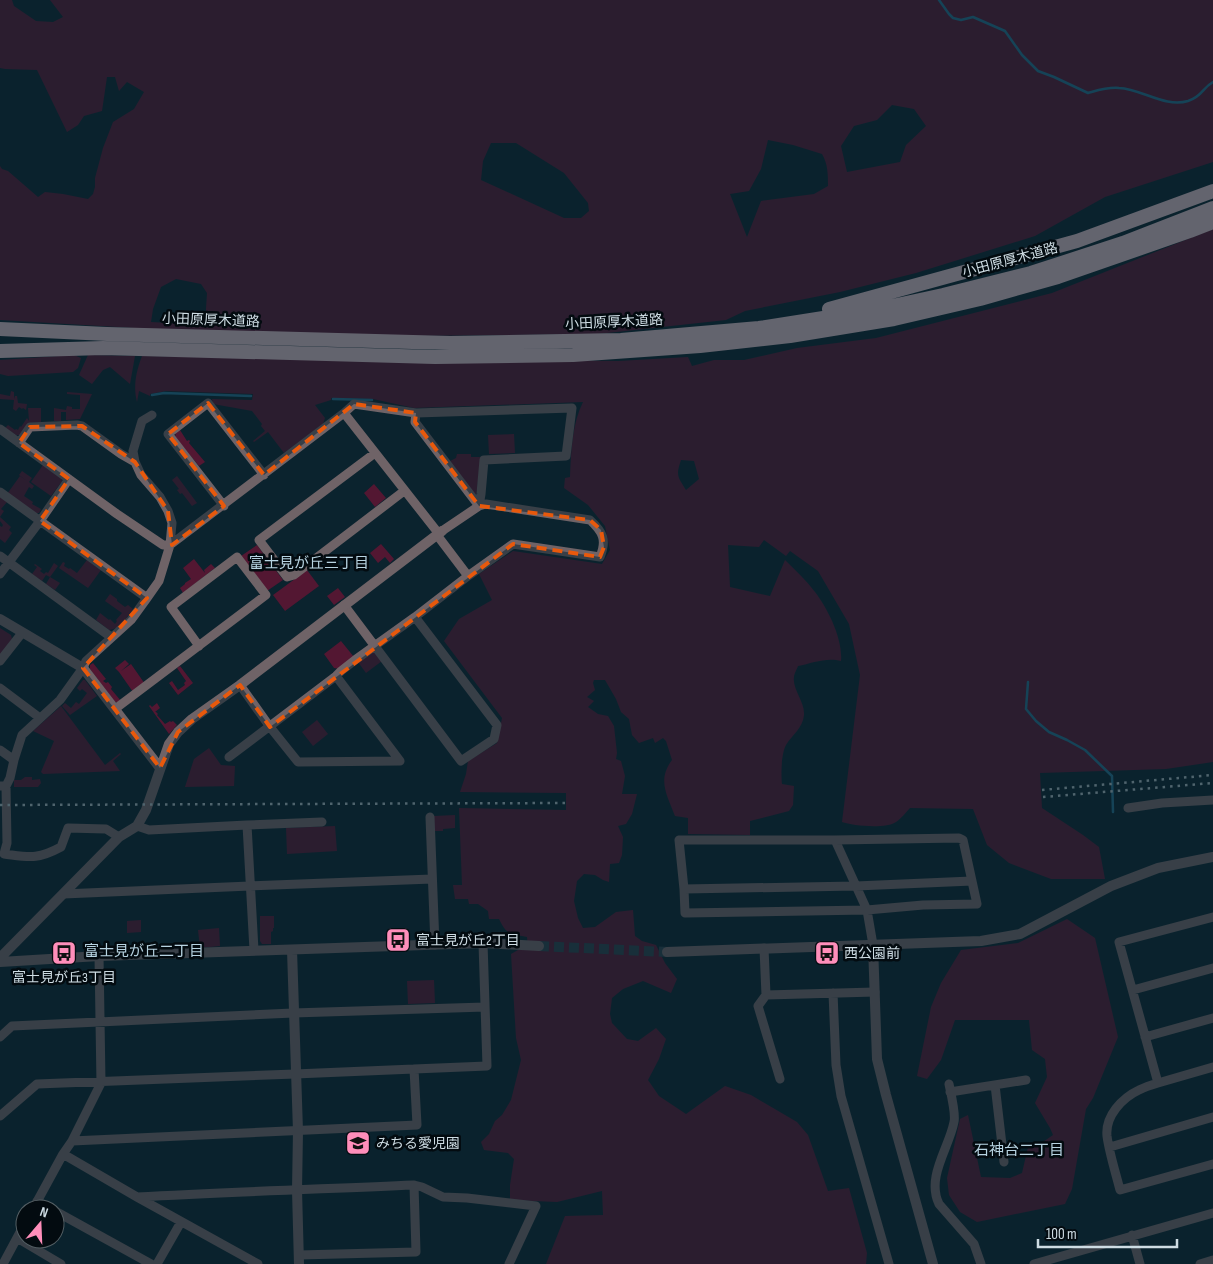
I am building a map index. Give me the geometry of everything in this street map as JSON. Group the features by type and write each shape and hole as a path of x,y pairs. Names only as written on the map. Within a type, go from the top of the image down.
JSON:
{"highway":[{"path":"758,328 1077,240 1213,191"},
{"name":"小田原厚木道路","path":"0,329 450,343 620,340 758,328 874,310 1030,273 1123,243 1213,208"},
{"name":"小田原厚木道路","path":"0,351 103,348 435,357 573,355 700,346 790,336 894,319 980,299 1058,277 1213,222"}],"street":[{"path":"224,506 168,434 208,403 264,475"},
{"path":"0,429 163,545 170,545 224,506 354,404 416,413 572,408 566,456 484,460 478,506"},
{"path":"344,413 439,533 468,576"},
{"path":"416,413 415,422 478,506"},
{"path":"119,837 106,829 68,828 61,848 48,854 36,857 2,856 7,843 3,786 10,778 22,735 60,700 86,661 131,620 159,581 170,545 172,523 160,497 141,475 135,462 133,451 142,421 152,415"},
{"path":"19,442 30,427 77,425 82,426 135,462"},
{"path":"375,453 259,540 287,576 294,575 404,490"},
{"path":"0,574 40,521 68,479"},
{"path":"0,492 147,598"},
{"path":"0,958 119,837 137,826 146,810 169,744 178,732 192,719 240,685 439,533 478,506 486,504 590,520 601,530 604,547 600,557 513,544 340,671 336,676 229,757"},
{"path":"0,556 112,637"},
{"path":"115,710 266,595 237,557 171,607 199,646"},
{"path":"344,605 461,761 494,739 497,725 415,617"},
{"path":"0,620 83,668 160,768"},
{"path":"0,661 22,633"},
{"path":"240,685 298,762 400,761 336,676"},
{"path":"0,688 40,718"},
{"path":"0,750 14,760"},
{"path":"1128,808 1162,803 1213,800"},
{"path":"430,817 435,945"},
{"path":"137,826 149,830 322,822"},
{"path":"247,825 254,950"},
{"path":"958,838 964,840 977,904 923,905 867,910 685,913 679,840 835,840 958,838"},
{"path":"835,840 867,910 873,945 877,1059 890,1113 933,1264"},
{"path":"667,952 981,941 1020,934 1111,886 1158,868 1213,857"},
{"path":"63,894 432,880"},
{"path":"684,889 856,886 972,881"},
{"path":"1158,1083 1120,942 1213,917"},
{"path":"0,1116 37,1084 101,1083 487,1066 483,943"},
{"path":"0,962 99,956 483,943 539,946"},
{"path":"764,948 766,994 758,1006 780,1079"},
{"path":"292,950 298,1132 299,1260 416,1252 414,1185"},
{"path":"38,1199 72,1141 101,1083 99,956"},
{"path":"1132,990 1213,968"},
{"path":"766,994 875,992"},
{"path":"832,993 836,1065 841,1096 889,1264"},
{"path":"0,1037 12,1026 293,1013 485,1008"},
{"path":"1145,1037 1213,1018"},
{"path":"1213,1067 1138,1090 1114,1110 1107,1134 1120,1190 1213,1164"},
{"path":"72,1141 417,1125 414,1068"},
{"path":"981,1264 974,1244 939,1204 936,1197 935,1185 938,1170 955,1120 950,1088 995,1085 1026,1080"},
{"path":"995,1085 1004,1162"},
{"path":"1110,1147 1213,1117"},
{"path":"63,1154 258,1264"},
{"path":"137,1197 414,1185 422,1186 443,1197 536,1206 509,1264"},
{"path":"1034,1264 1213,1213"},
{"path":"65,1216 151,1264"},
{"path":"157,1264 181,1222"},
{"path":"1132,1235 1140,1264"},
{"path":"3,1264 15,1242"},
{"path":"36,1249 61,1264"},
{"path":"1200,1264 1213,1260"}],"highlighted area":[{"path":"208,403 264,475 354,404 416,413 415,422 479,506 590,520 601,530 604,547 600,557 513,544 270,727 240,685 178,732 160,768 83,668 147,598 40,521 69,479 19,443 30,427 82,426 135,462 168,511 172,545 224,506 168,434"}],"shaded area":[{"path":"0,0 12,0 14,6 36,21 53,22 63,17 50,0 1213,0 1213,162 1105,197 1035,236 916,273 840,292 745,311 726,320 598,334 403,336 151,329 0,320 0,166 38,197 45,192 88,199 93,194 103,148 113,122 134,109 144,92 127,82 119,91 115,77 107,77 102,111 84,116 78,125 67,132 37,70 0,68","holes":["892,105 914,109 926,126 906,145 900,162 847,172 841,146 854,126 877,120","768,140 793,145 822,154 827,166 828,186 814,194 761,201 747,237 730,194 749,191 761,169","491,143 516,143 564,173 588,203 589,211 581,218 564,218 481,180 483,161","176,279 201,284 207,293 205,325 151,322 153,309 161,287"]},
{"path":"1213,229 1213,762 1166,769 1040,773 1042,808 1099,847 1105,879 1051,879 1009,863 987,845 973,809 910,808 898,821 885,826 861,826 842,822 860,675 849,624 818,571 790,551 786,556 764,540 759,547 728,545 730,587 770,596 785,560 808,583 820,599 834,625 840,643 841,661 825,660 798,666 794,674 794,682 803,705 804,715 799,728 784,749 782,759 782,784 794,786 793,805 789,811 750,821 750,835 688,834 688,818 675,816 665,788 665,774 672,760 666,741 663,738 655,743 653,738 639,743 632,735 629,719 621,712 605,680 594,680 595,690 587,697 594,701 588,707 598,714 608,716 614,726 616,759 621,761 625,776 622,794 637,794 632,814 626,824 618,826 623,837 622,855 619,863 610,864 609,882 595,875 584,874 577,881 574,901 578,918 583,928 595,927 616,912 633,910 635,936 642,941 656,945 665,963 677,979 671,993 643,981 623,989 612,998 610,1014 612,1023 627,1039 638,1041 656,1028 666,1039 659,1059 648,1080 659,1096 686,1114 725,1086 751,1095 797,1122 808,1135 828,1191 849,1188 867,1253 866,1264 546,1264 565,1216 603,1215 602,1191 557,1202 510,1200 514,1159 508,1153 484,1150 481,1142 489,1134 495,1121 502,1115 511,1100 521,1060 516,1038 511,954 518,950 528,949 527,937 509,933 499,919 489,919 488,911 478,904 469,904 468,899 455,899 453,885 462,885 459,808 566,810 566,793 460,792 468,761 497,743 502,718 444,641 459,619 492,600 479,574 513,551 602,564 610,550 605,526 588,505 564,488 565,478 570,477 574,429 583,402 414,408 373,399 331,398 331,400 315,405 325,418 323,424 284,453 268,432 253,441 265,431 252,411 213,404 212,399 252,400 253,394 166,391 150,394 150,396 139,391 137,402 136,379 142,356 618,361 688,357 692,366 714,360 744,360 797,348 876,338 1052,293","holes":["681,460 694,461 699,479 686,490 678,475 679,465"]},
{"path":"74,355 81,358 78,368 73,372 8,376 0,374 0,360"},
{"path":"88,355 135,356 130,384 110,367 103,370 92,384 79,375"},
{"path":"11,391 14,392 14,399 17,396 18,403 27,404 26,410 19,407 16,411 13,409 14,400 0,399 0,394 10,396"},
{"path":"67,392 92,394 80,419 66,420 66,412 61,412 61,421 54,421 54,408 66,410 67,406 72,407 72,409 80,409 80,395 67,394"},
{"path":"28,408 41,408 41,422 29,423 20,435 16,435 5,428 8,425 18,430 27,418 29,421"},
{"path":"180,430 205,462 199,466 175,437 176,432"},
{"path":"514,434 515,453 489,454 488,435"},
{"path":"457,454 471,454 471,457 481,457 476,497 450,461 456,458"},
{"path":"43,465 61,478 62,481 51,496 31,482"},
{"path":"22,471 32,478 29,482 34,486 32,489 29,487 24,496 41,509 39,513 35,513 7,494 20,476 27,481 19,475"},
{"path":"177,476 197,503 192,506 182,493 180,494 177,490 179,489 172,480"},
{"path":"374,484 386,498 375,507 364,493"},
{"path":"0,497 7,502 1,509 4,511 0,517"},
{"path":"0,517 11,527 9,530 12,533 5,543 0,539 0,526 2,527 3,525"},
{"path":"381,544 394,559 390,563 385,557 378,563 370,553"},
{"path":"257,545 283,580 267,591 241,556"},
{"path":"194,559 205,573 204,570 211,564 215,568 183,593 180,588 191,579 183,568"},
{"path":"87,560 101,570 88,588 59,568 63,562 65,563 64,566 77,573"},
{"path":"54,563 58,566 50,577 46,575 42,581 32,574 37,567 34,565 42,569 40,571 44,574 48,573"},
{"path":"307,570 319,586 285,611 273,595"},
{"path":"50,577 60,583 55,590 46,584"},
{"path":"338,588 345,597 334,605 327,596"},
{"path":"110,594 125,607 128,605 133,609 120,625 109,630 96,620 100,613 115,624 122,613 105,601"},
{"path":"0,628 11,635 12,639 0,656"},
{"path":"341,641 354,657 340,669 334,668 324,654"},
{"path":"374,651 382,661 366,673 358,662"},
{"path":"125,660 129,664 121,671 131,664 145,684 133,692 115,668"},
{"path":"93,663 106,679 103,681 108,682 121,701 115,702 90,669 90,665"},
{"path":"180,666 193,683 178,695 169,683 172,681 178,690 185,685 186,681 177,668"},
{"path":"85,680 97,696 70,715 62,706 65,703 71,708 76,702 79,704 87,693 77,688"},
{"path":"157,703 160,708 155,712 165,724 173,721 177,725 169,734 149,706 152,707"},
{"path":"61,706 105,765 121,754 113,761 120,771 43,774 41,772 54,741 33,731"},
{"path":"317,720 328,734 313,746 302,732"},
{"path":"209,748 221,765 235,766 234,786 185,787 194,759"},
{"path":"25,777 32,777 32,780 40,779 41,783 38,787 14,787 14,780 21,780"},
{"path":"455,815 455,828 434,831 434,816"},
{"path":"335,826 337,851 287,854 286,828"},
{"path":"260,916 274,916 271,944 262,944 260,941"},
{"path":"1067,919 1095,938 1118,1037 1093,1098 1086,1109 1072,1189 1065,1204 977,1222 960,1212 949,1195 947,1178 960,1119 968,1115 981,1177 1010,1178 1022,1173 1028,1147 1040,1144 1053,1135 1035,1103 1047,1077 1045,1059 1032,1050 1029,1020 955,1020 941,1060 927,1079 917,1076 931,1007 941,983 961,950 1018,943"},
{"path":"141,920 141,932 127,933 127,921"},
{"path":"219,928 220,946 200,948 198,930"},
{"path":"434,980 435,1003 408,1004 407,981"}],"waterway":[{"path":"939,0 953,18 961,20 973,17 1005,31 1022,55 1038,71 1088,93 1107,88 1119,88 1136,91 1162,100 1179,102 1197,97 1213,82"},
{"path":"152,395 164,393 251,396"},
{"path":"333,399 372,400"},
{"path":"1028,682 1026,709 1036,721 1049,732 1085,750 1112,776 1113,812"}],"tunnel":[{"path":"539,946 667,952"}],"railway":[{"path":"1042,790 1213,775"},
{"path":"1043,797 1213,783"},
{"path":"0,805 566,803"}],"place":[{"name":"富士見が丘2丁目","path":"398,940"},
{"name":"富士見が丘3丁目","path":"64,953"},
{"name":"西公園前","path":"827,953"},
{"name":"みちる愛児園","path":"358,1143"}],"district":[{"name":"富士見が丘三丁目","path":"309,563"},
{"name":"富士見が丘二丁目","path":"144,951"},
{"name":"石神台二丁目","path":"1019,1150"}]}
